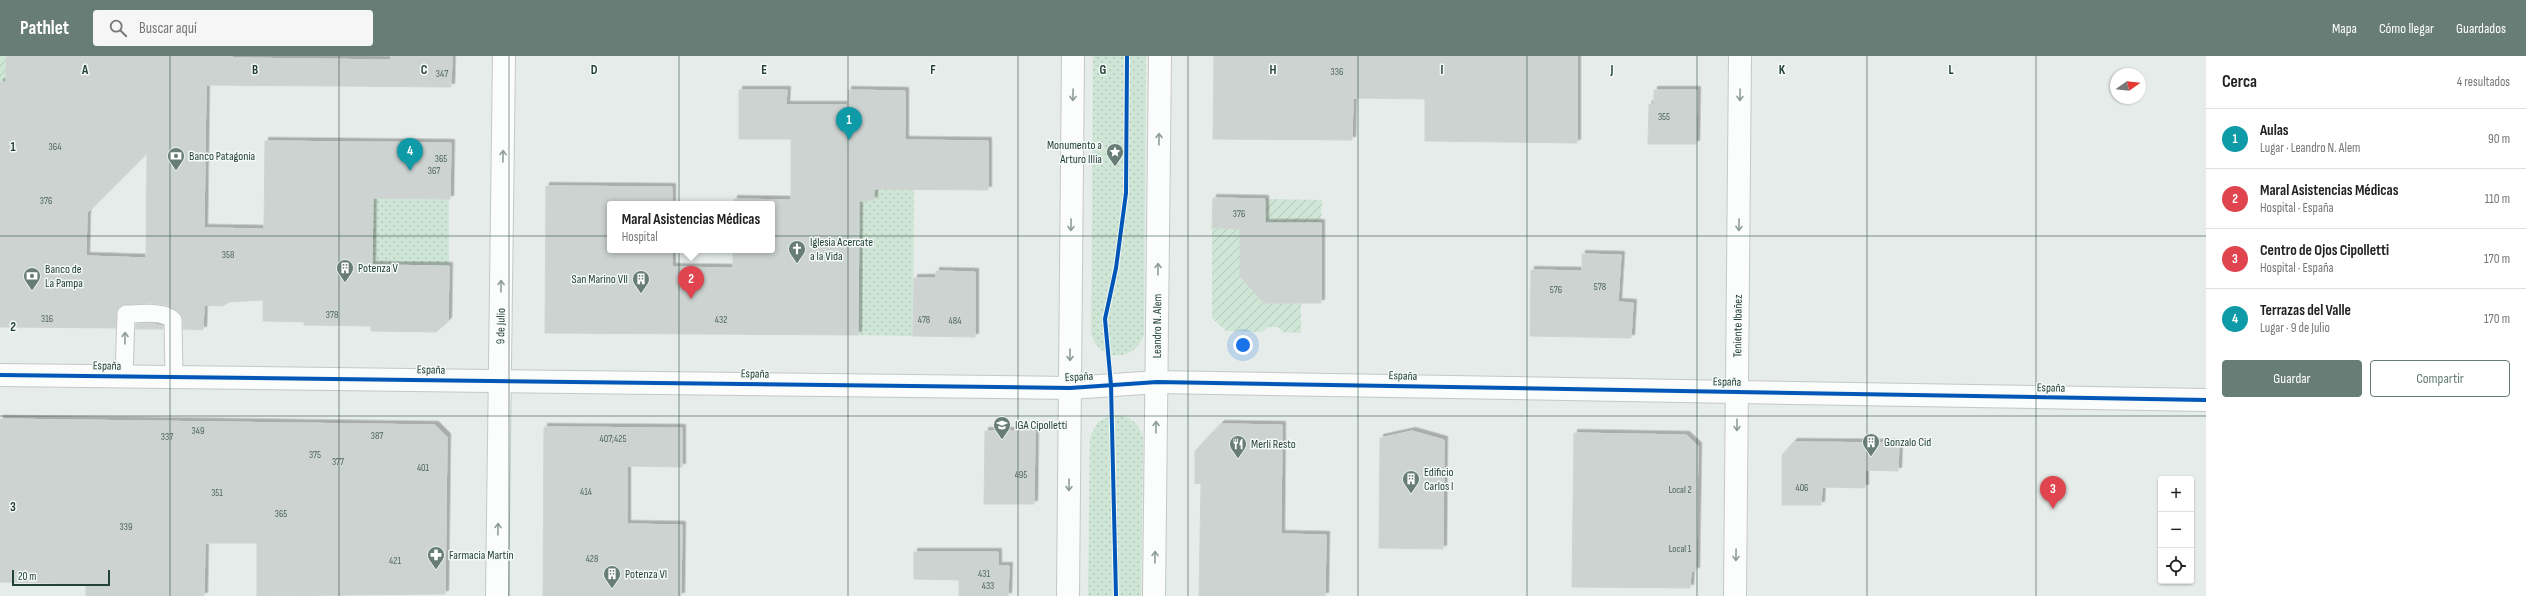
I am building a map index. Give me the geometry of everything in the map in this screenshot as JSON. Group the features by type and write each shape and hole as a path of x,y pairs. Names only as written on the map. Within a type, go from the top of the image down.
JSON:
{"street":[{"name":"9 de Julio","path":"497,596 504,56"},
{"path":"1068,596 1073,56"},
{"name":"Leandro N. Alem","path":"1154,596 1160,56"},
{"name":"Teniente Ibañez","path":"1735,596 1740,56"},
{"name":"España","path":"0,375 1070,388 1157,382 2206,400"}],"lane":[{"path":"124,377 126,314 166,315 173,320 174,377"}],"green space":[{"path":"0,56 6,56 6,82 0,82"},
{"path":"1093,56 1146,56 1144,334 1140,343 1133,350 1126,354 1117,355 1109,354 1101,349 1095,343 1091,333"},
{"path":"874,189 914,189 913,336 858,335 859,200 874,200"},
{"path":"373,198 449,199 449,266 372,265"},
{"path":"1265,199 1322,200 1321,223 1306,224 1265,242"},
{"path":"1212,228 1240,229 1240,276 1265,303 1301,303 1301,333 1283,332 1278,327 1268,327 1262,332 1226,331 1212,318"},
{"path":"1112,415 1123,416 1132,420 1139,427 1143,437 1141,596 1088,596 1090,437 1098,422"}],"building":[{"path":"6,56 232,56 232,58 391,60 391,56 452,56 451,87 206,85 204,228 264,229 265,141 451,143 450,199 373,198 372,265 449,266 448,321 436,332 371,331 371,326 304,325 304,322 263,321 263,300 229,302 223,306 204,305 203,330 183,329 183,319 179,312 166,305 150,303 121,306 116,313 116,328 0,327 0,82 6,82","holes":["147,153 146,258 86,256 87,213"]},
{"path":"1214,56 1577,56 1577,143 1425,141 1425,99 1353,98 1352,140 1213,139"},
{"path":"739,90 787,90 786,105 848,105 848,90 905,91 905,140 988,141 988,190 874,189 874,200 859,201 858,335 545,333 546,186 672,187 672,201 607,201 607,253 672,253 672,267 733,268 733,253 775,253 775,201 734,201 734,199 791,200 791,139 739,139"},
{"path":"1654,90 1697,90 1696,144 1648,144 1649,104 1654,105"},
{"path":"1213,198 1265,199 1265,223 1321,223 1321,303 1264,303 1240,276 1240,229 1212,228"},
{"path":"1582,254 1621,255 1618,302 1633,303 1631,338 1530,336 1531,270 1582,271"},
{"path":"936,271 975,272 975,337 913,336 914,278 936,278"},
{"path":"150,323 163,326 163,329 136,329 136,324"},
{"path":"0,419 435,425 447,437 445,594 257,596 257,543 205,543 204,596 86,596 86,584 0,582"},
{"path":"1221,424 1282,425 1281,534 1326,535 1325,596 1199,596 1201,483 1195,484 1195,451"},
{"path":"544,427 682,428 682,467 627,466 627,524 682,525 681,596 543,596"},
{"path":"985,431 1035,431 1034,504 984,504"},
{"name":"Edificio Carlos I","path":"1412,431 1444,440 1443,549 1379,548 1380,438"},
{"path":"1574,433 1686,435 1698,446 1696,571 1691,571 1690,588 1572,587"},
{"path":"1794,442 1899,443 1898,471 1865,470 1865,488 1822,487 1821,505 1782,505 1782,455"},
{"path":"914,552 998,552 998,566 1009,566 1008,596 959,596 959,580 914,579"}],"cycle path":[{"path":"1116,596 1111,385 1105,319 1116,268 1126,193 1127,56"},
{"path":"0,375 1070,388 1157,382 2206,400"}],"place":[{"name":"Aulas","path":"849,140"},
{"name":"Monumento a Arturo Illia","path":"1115,167"},
{"name":"Banco Patagonia","path":"176,171"},
{"name":"Terrazas del Valle","path":"410,171"},
{"name":"Iglesia Acercate a la Vida","path":"797,264"},
{"name":"Potenza V","path":"345,283"},
{"name":"Banco de La Pampa","path":"32,291"},
{"name":"San Marino VII","path":"641,294"},
{"name":"Maral Asistencias Médicas","path":"691,299"},
{"name":"IGA Cipolletti","path":"1002,440"},
{"name":"Gonzalo Cid","path":"1871,457"},
{"name":"Merlí Resto","path":"1238,459"},
{"name":"Edificio Carlos I","path":"1411,494"},
{"name":"Centro de Ojos Cipolletti","path":"2053,509"},
{"name":"Farmacia Martín","path":"436,570"},
{"name":"Potenza VI","path":"612,589"}]}
